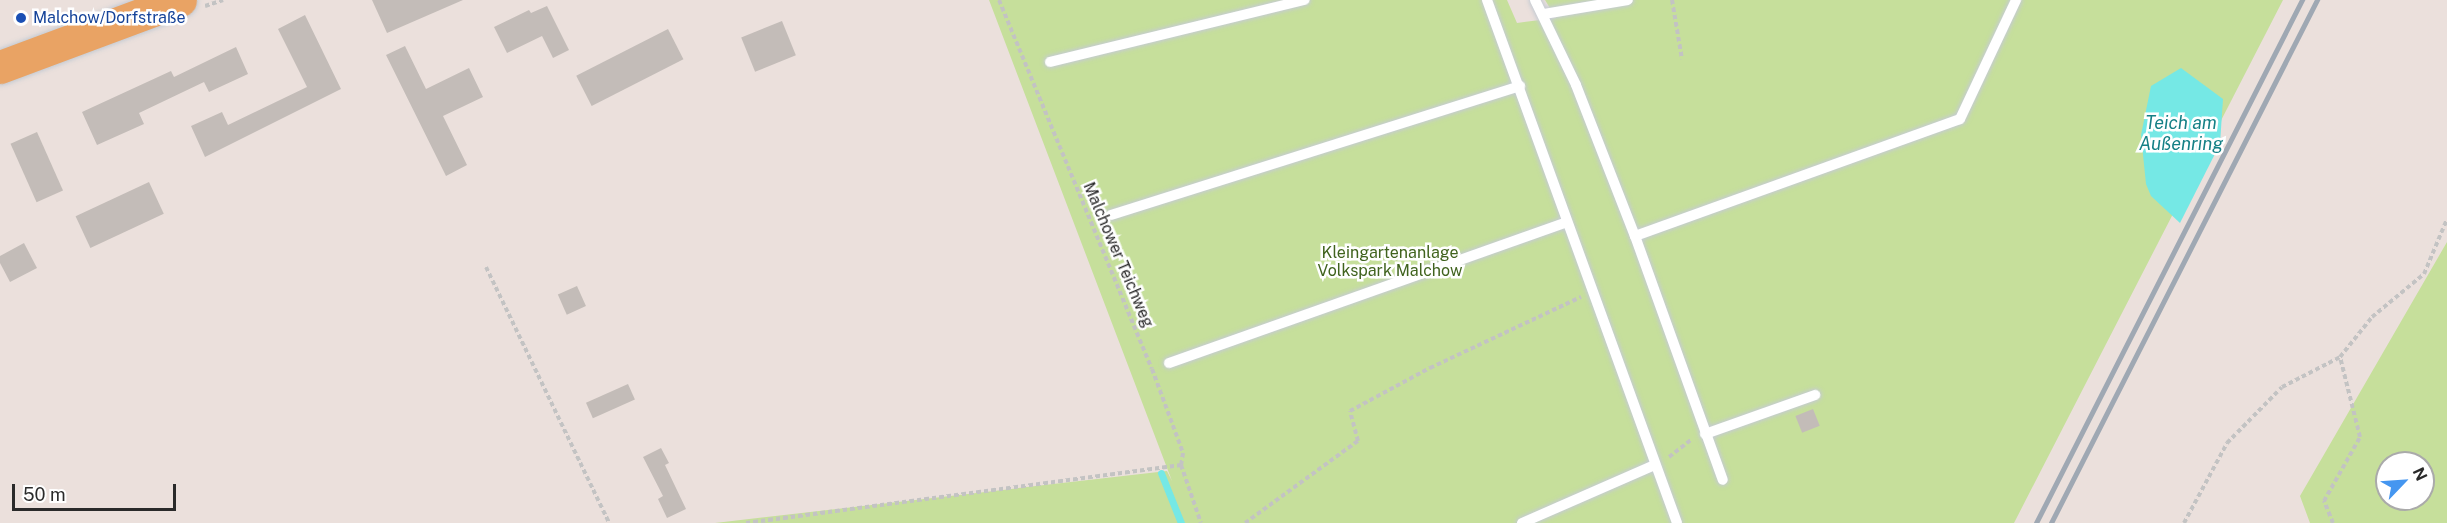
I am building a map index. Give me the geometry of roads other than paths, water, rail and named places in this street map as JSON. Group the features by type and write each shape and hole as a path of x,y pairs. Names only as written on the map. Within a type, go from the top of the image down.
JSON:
{"main road":[{"path":"0,67 180,0"}],"lane":[{"path":"1050,62 1305,0"},
{"path":"1487,0 1677,523"},
{"path":"1536,0 1576,85 1635,236 1723,480"},
{"path":"1544,14 1628,0"},
{"path":"1635,236 1960,119 2016,0"},
{"path":"1110,215 1520,86"},
{"path":"1169,363 1567,222"},
{"path":"1705,434 1815,395"},
{"path":"1522,523 1655,465"}],"water":[{"name":"Teich am Außenring","path":"2181,68 2223,99 2220,144 2180,223 2151,196 2146,184 2141,135 2151,86"}],"waterway":[{"path":"1161,473 1181,523"}],"railway":[{"path":"2036,523 2302,0"},
{"path":"2051,523 2317,0"}],"place":[{"name":"Malchow/Dorfstraße","path":"21,18"}],"park label":[{"name":"Kleingartenanlage Volkspark Malchow","path":"1390,262"}]}
